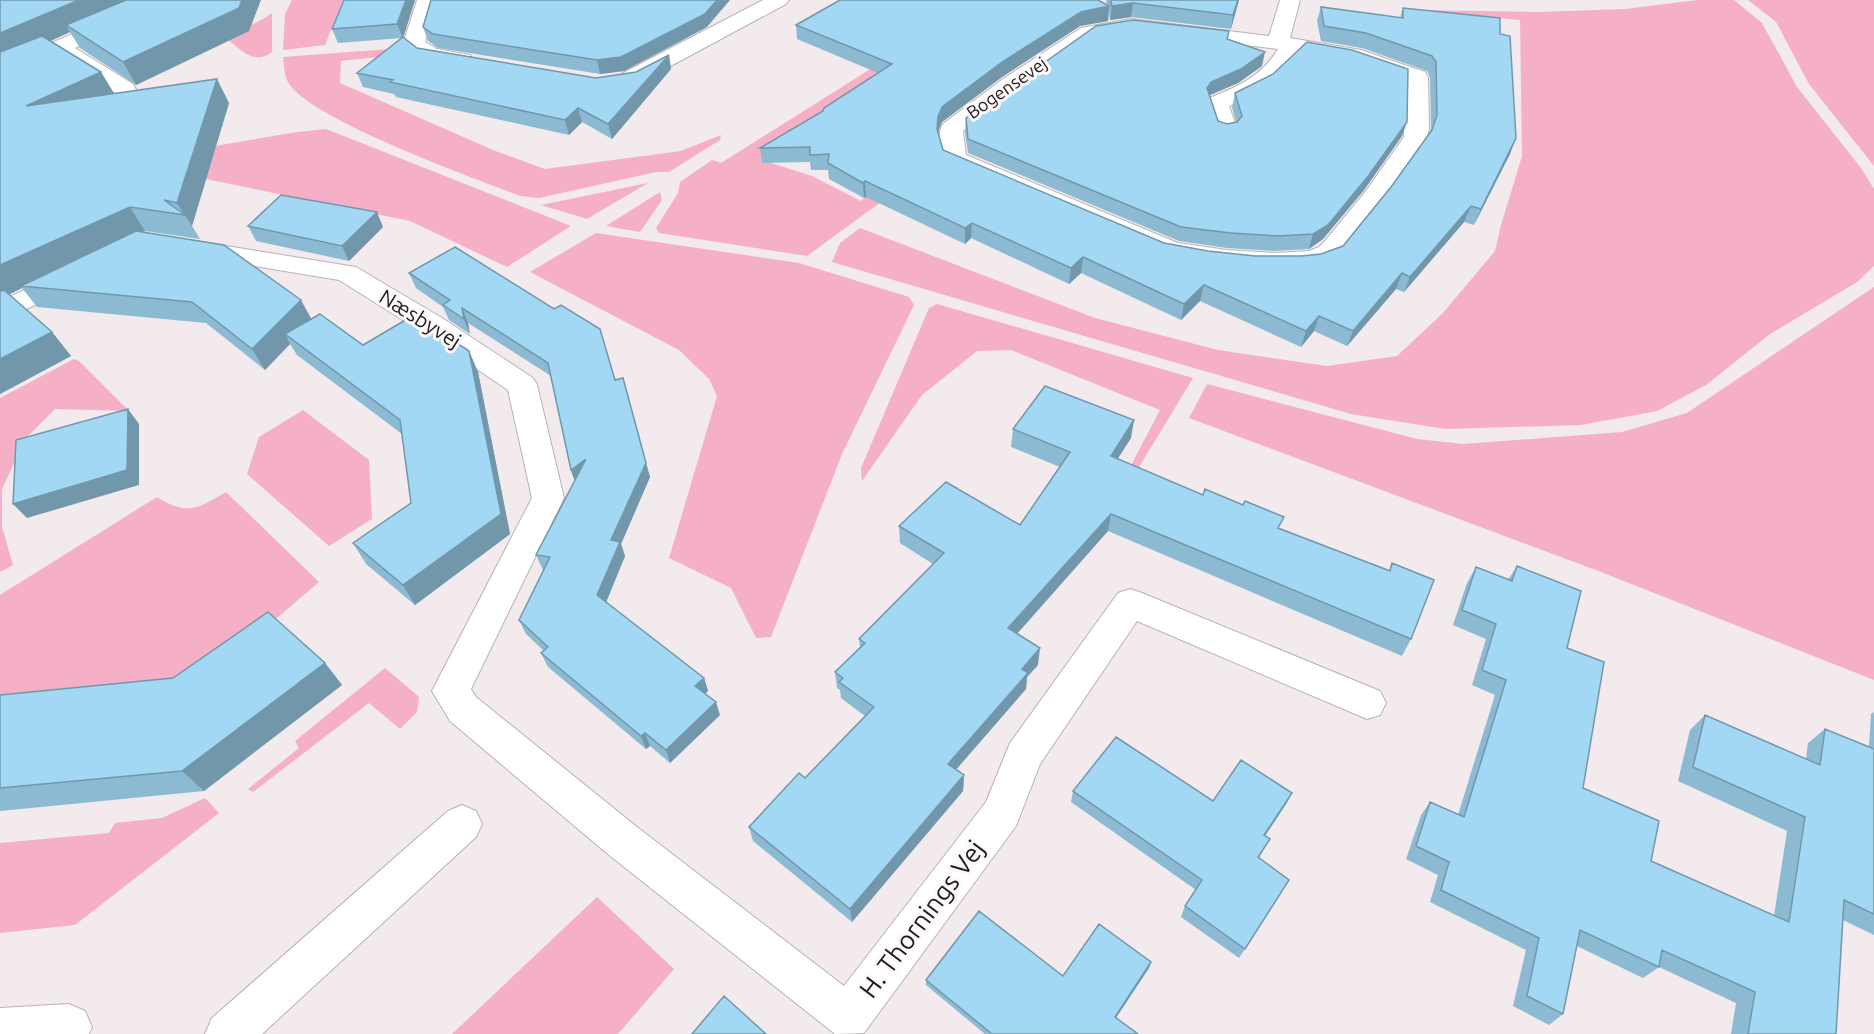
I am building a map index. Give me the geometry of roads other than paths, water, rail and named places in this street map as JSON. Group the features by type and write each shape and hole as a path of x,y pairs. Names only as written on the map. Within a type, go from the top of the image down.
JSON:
{"street":[{"path":"0,73 168,0"},
{"path":"427,0 414,44 431,56 487,65"},
{"path":"610,82 631,78 779,0"},
{"path":"1225,129 1217,103 1254,88 1281,65 1290,0"},
{"name":"Bogensevej","path":"1131,25 1284,44 1353,55 1417,77 1416,139 1365,209 1328,253 1300,261 1209,259 1171,250 954,159 951,129 1011,84 1088,32 1131,25"},
{"path":"58,47 125,89"},
{"name":"Næsbyvej","path":"169,245 346,273 432,325 522,385 548,498 451,691"},
{"path":"0,312 96,266"},
{"name":"H. Thornings Vej","path":"451,691 463,709 614,834 848,1017 1002,813 1024,755 1130,603 1367,703"},
{"path":"228,1034 462,824"},
{"path":"0,1031 69,1027 66,1034"}]}
